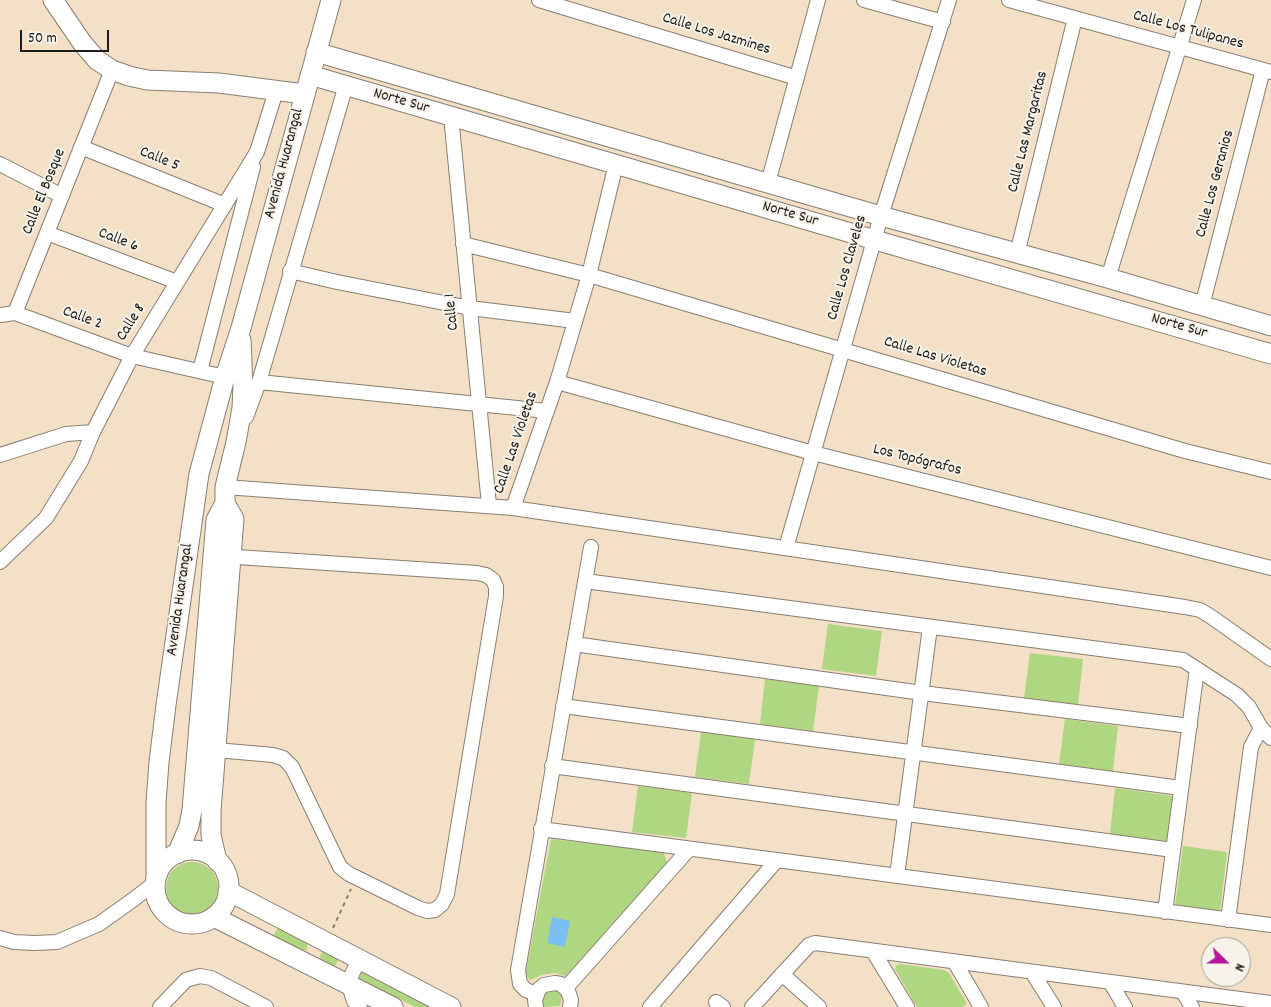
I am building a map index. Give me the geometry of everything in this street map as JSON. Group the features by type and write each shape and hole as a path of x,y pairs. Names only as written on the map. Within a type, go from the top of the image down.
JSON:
{"street":[{"path":"53,0 83,44 97,60 112,70 148,80 218,83 304,94"},
{"name":"Avenida Huarangal","path":"156,880 156,803 166,705 199,474 331,0"},
{"name":"Calle Los Jazmines","path":"539,0 797,78"},
{"path":"768,183 818,0"},
{"path":"864,0 943,22"},
{"name":"Calle Los Claveles","path":"786,548 882,216 949,0"},
{"name":"Calle Los Tulipanes","path":"1009,0 1267,71"},
{"path":"1108,278 1194,0"},
{"name":"Calle Las Margaritas","path":"1017,254 1075,18"},
{"name":"Norte Sur","path":"316,52 882,216 1108,278 1271,326"},
{"name":"Calle El Bosque","path":"16,313 112,70"},
{"name":"Calle Los Geranios","path":"1202,306 1267,71"},
{"name":"Norte Sur","path":"310,75 1271,354"},
{"path":"236,442 259,382 346,85"},
{"name":"Calle 8","path":"0,562 46,518 81,461 92,432 132,356 257,152 276,91"},
{"name":"Calle 1","path":"451,116 489,505"},
{"name":"Calle 5","path":"81,147 225,205"},
{"path":"200,371 257,152"},
{"path":"0,164 62,196"},
{"name":"Calle Las Violetas","path":"513,508 576,321 616,164"},
{"name":"Calle 6","path":"47,233 177,282"},
{"name":"Calle Las Violetas","path":"463,244 589,275 1185,451 1271,472"},
{"path":"290,272 470,308 576,321"},
{"path":"0,315 16,313"},
{"name":"Calle 2","path":"16,313 132,356 225,377"},
{"name":"Avenida Huarangal","path":"218,861 211,836 216,750 222,555 216,520 225,495 236,442 244,386 241,328"},
{"path":"259,382 547,410"},
{"name":"Los Topógrafos","path":"557,382 813,453 1271,568"},
{"path":"0,455 66,434 92,432"},
{"path":"225,495 489,505 1185,607 1200,610 1271,658"},
{"path":"535,1003 520,984 518,970 591,546"},
{"path":"216,750 273,755 284,758 292,767 340,866 357,878 418,908 427,911 435,910 442,904 446,894 496,596 496,587 493,580 486,575 477,573 222,555"},
{"name":"Avenida Huarangal","path":"177,854 189,826 192,810 222,555"},
{"path":"585,581 1183,660 1237,695 1250,707 1266,733 1251,747 1228,920"},
{"path":"897,876 930,627"},
{"path":"574,644 922,693 1190,726"},
{"path":"1165,912 1197,668"},
{"path":"563,706 1181,788"},
{"path":"552,766 1173,850"},
{"path":"541,829 1271,925"},
{"path":"566,988 689,849"},
{"path":"198,851 209,854 218,861 226,874 228,891 226,901 214,917 196,924 177,921 169,916 158,901 155,892 156,880 164,864 177,854 198,851"},
{"path":"650,1007 777,860"},
{"path":"0,938 14,942 57,942 99,924 134,899 156,880"},
{"path":"228,891 451,1007"},
{"path":"214,917 393,1007"},
{"path":"309,964 323,941"},
{"path":"752,1007 809,945 815,943 1271,1003"},
{"path":"873,951 907,1007"},
{"path":"355,1005 348,983 359,959"},
{"path":"954,962 981,1007"},
{"path":"1032,972 1054,1007"},
{"path":"782,974 819,1007"},
{"path":"160,1007 186,980 200,976 210,978 266,1007"},
{"path":"1110,982 1125,1007"},
{"path":"535,1003 539,989 549,983 561,984 570,995 570,1007"},
{"path":"1183,992 1192,1007"}],"path":[{"path":"323,941 357,878"}],"green space":[{"path":"828,624 882,631 876,676 822,669"},
{"path":"1030,653 1083,659 1078,705 1024,698"},
{"path":"765,679 819,686 813,731 760,724"},
{"path":"1065,719 1118,726 1113,771 1059,764"},
{"path":"701,732 755,739 749,784 695,777"},
{"path":"638,786 692,793 686,838 632,832"},
{"path":"1115,788 1173,796 1167,841 1110,834"},
{"path":"551,839 664,852 667,864 566,976 555,973 541,975 531,980 525,976"},
{"path":"1183,846 1227,852 1220,912 1175,906"},
{"path":"192,862 202,864 210,870 216,878 218,888 216,898 210,906 202,912 192,914 182,912 174,906 168,898 166,888 168,878 174,870 182,864"},
{"path":"278,928 307,943 307,950 303,950 273,936"},
{"path":"324,951 339,959 335,966 321,959 320,956"},
{"path":"900,964 944,970 949,973 967,1004 962,1007 917,1007 895,969"},
{"path":"363,971 434,1007 415,1007 359,979"},
{"path":"556,988 562,996 560,1006 543,1007 541,1004 541,993"}],"water":[{"path":"552,917 570,921 565,947 547,943"}]}
